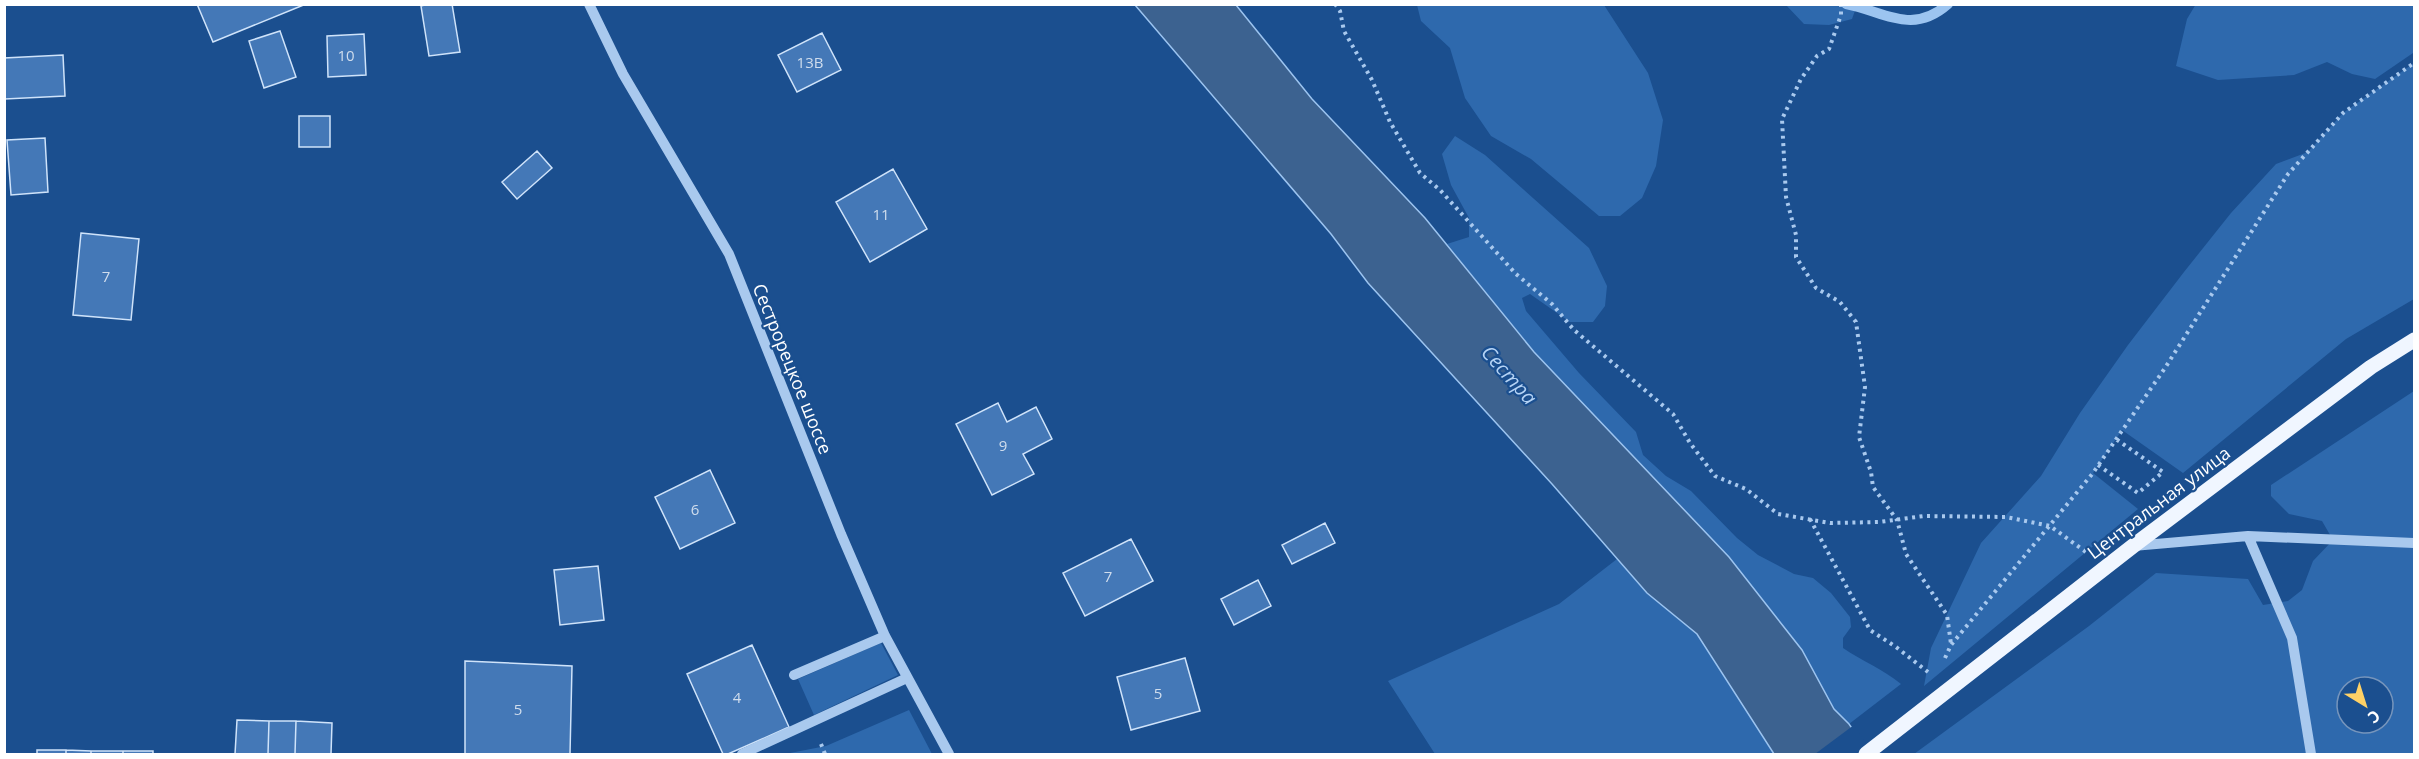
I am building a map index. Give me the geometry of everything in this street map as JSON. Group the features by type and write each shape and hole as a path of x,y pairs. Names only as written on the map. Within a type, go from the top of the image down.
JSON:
{"main road":[{"name":"Центральная улица","path":"1866,754 2133,546 2371,367 2415,340"}],"street":[{"name":"Сестрорецкое шоссе","path":"589,4 623,74 729,254 841,534 885,636 948,754"},
{"path":"2248,536 2292,638 2311,754"},
{"path":"2133,546 2248,536 2415,543"},
{"path":"794,675 885,636"},
{"path":"742,754 907,678"}],"path":[{"path":"1335,4 1340,11 1344,31 1372,80 1390,122 1420,173 1440,190 1516,274 1552,304 1574,330 1673,414 1690,443 1715,476 1746,489 1778,514 1830,523 1897,520 1924,516 2006,517 2050,526 2076,543 2104,569"},
{"path":"1841,4 1841,15 1829,49 1817,56 1801,79 1782,119 1786,197 1796,236 1796,257 1816,288 1840,302 1856,322 1865,387 1859,437 1871,472 1873,487 1897,520 1906,554 1947,615 1951,645"},
{"path":"1943,662 1951,645 2050,526 2116,440 2165,368 2288,174 2343,113 2415,63"},
{"path":"2098,465 2138,493 2163,472 2116,440"},
{"path":"1810,519 1870,630 1929,673"}],"shaded area":[{"path":"2196,4 2414,5 2413,53 2375,79 2352,74 2327,62 2294,75 2218,80 2176,66 2187,19"},
{"path":"1417,5 1604,5 1648,73 1663,120 1656,166 1642,198 1620,216 1599,216 1531,159 1491,136 1465,98 1450,48 1421,21"},
{"path":"1786,5 1857,5 1852,19 1829,25 1804,24"},
{"path":"2414,63 2414,299 2346,339 2183,473 2122,430 2093,473 2138,509 1924,686 1931,648 1981,543 2041,476 2080,413 2184,272 2231,213 2276,164 2308,152 2343,113"},
{"path":"1455,136 1485,155 1589,248 1607,286 1605,306 1593,322 1570,322 1530,294 1522,298 1526,311 1579,373 1636,432 1643,455 1666,476 1691,491 1737,538 1758,555 1794,574 1813,578 1831,593 1850,617 1851,627 1843,638 1843,648 1901,684 1849,724 1834,709 1802,650 1534,352 1447,244 1469,237 1469,218 1451,185 1442,154"},
{"path":"2414,391 2414,754 1914,754 2089,626 2156,573 2248,579 2263,605 2288,601 2302,590 2313,561 2333,540 2322,521 2289,514 2271,496 2271,485"},
{"path":"1617,559 1647,593 1697,634 1774,754 1435,754 1388,681 1559,604"},
{"path":"881,643 898,675 814,715 798,679"},
{"path":"909,710 932,754 785,754 826,746"}],"water":[{"name":"Сестра","path":"1135,5 1236,5 1312,99 1425,218 1534,352 1729,557 1802,650 1834,709 1849,724 1870,754 1774,754 1697,634 1647,593 1552,484 1368,283 1331,234"}],"pier":[{"path":"1854,725 1873,754 1815,754"}],"building":[{"path":"197,4 306,4 213,42"},
{"path":"452,4 460,52 429,56 421,6"},
{"path":"280,31 296,77 264,88 249,41"},
{"path":"822,33 841,70 797,92 778,55"},
{"path":"364,34 366,75 328,77 327,36"},
{"path":"63,55 65,96 5,99 4,58"},
{"path":"299,116 330,116 330,147 299,147"},
{"path":"45,138 48,192 11,195 7,140"},
{"path":"537,151 552,168 517,199 502,182"},
{"path":"893,169 927,229 870,262 836,202"},
{"path":"81,233 139,239 131,320 73,315"},
{"path":"998,403 1007,422 1036,407 1052,439 1023,454 1034,474 992,495 956,424"},
{"path":"710,470 735,523 680,549 655,497"},
{"path":"1325,523 1335,543 1292,564 1282,545"},
{"path":"1131,539 1153,581 1085,616 1063,573"},
{"path":"598,566 604,620 560,625 554,570"},
{"path":"1258,580 1271,606 1234,625 1221,599"},
{"path":"752,645 789,727 728,754 723,754 687,674"},
{"path":"1185,658 1200,711 1131,730 1117,677"},
{"path":"465,661 572,666 570,754 465,754"},
{"path":"237,720 269,721 268,754 235,754"},
{"path":"269,721 296,721 295,754 268,754"},
{"path":"296,721 332,723 331,754 295,754"},
{"path":"37,750 66,750 66,754 37,754"},
{"path":"66,750 91,751 91,754 66,754"},
{"path":"91,751 123,751 123,754 91,754"},
{"path":"123,751 153,751 153,754 123,754"}],"waterway":[{"path":"1846,4 1885,16 1910,20 1935,13 1948,4"}]}
